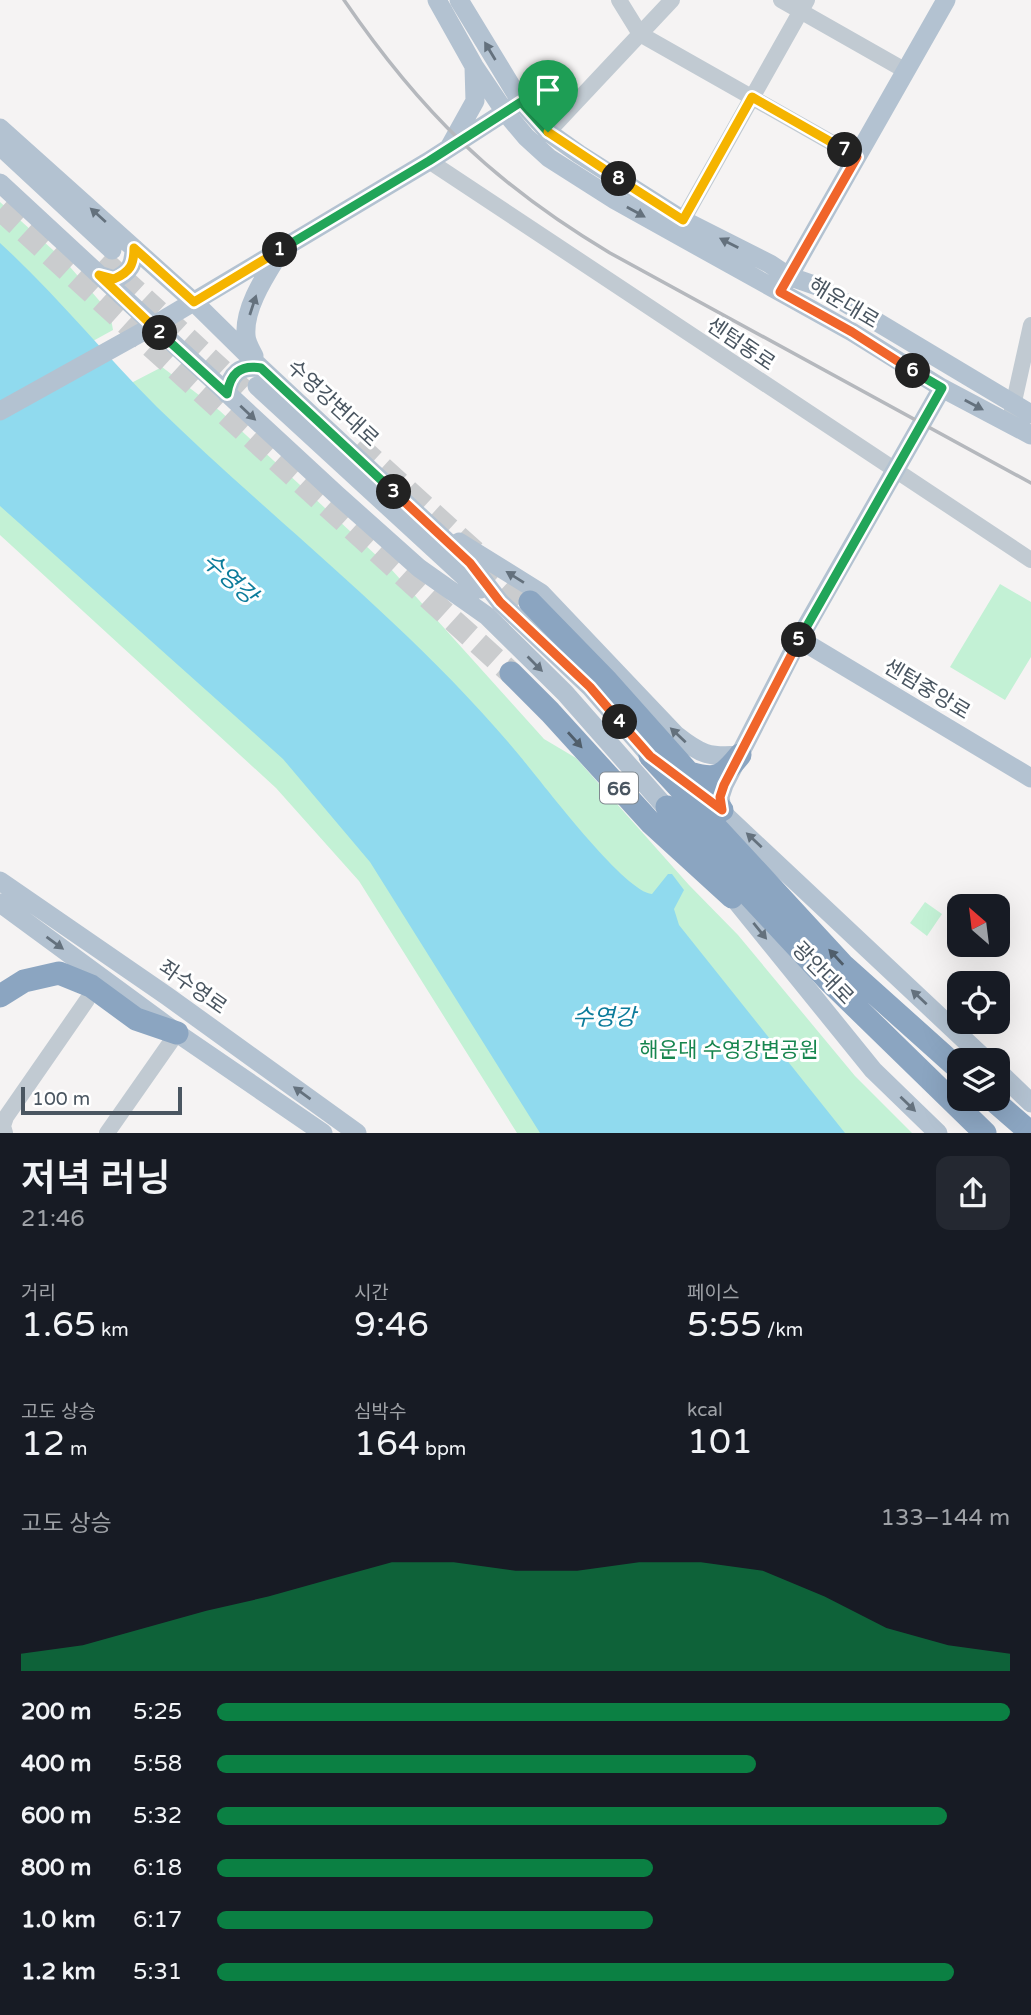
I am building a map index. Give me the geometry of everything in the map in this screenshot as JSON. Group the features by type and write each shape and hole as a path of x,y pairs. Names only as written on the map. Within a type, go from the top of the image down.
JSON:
{"highway":[{"path":"530,602 606,679 722,810"},
{"name":"66","path":"511,673 652,823 732,897"},
{"path":"690,773 711,779 726,772 740,755"},
{"name":"광안대로","path":"650,756 843,965 947,1058"},
{"name":"광안대로","path":"667,807 827,979 985,1133"},
{"path":"0,996 24,981 59,973 91,986 136,1019 177,1033"},
{"path":"1006,1111 1031,1133"}],"main road":[{"name":"해운대로","path":"437,0 474,66 513,107 579,154 683,220 770,264 784,284 829,293 1018,414 1031,435"},
{"name":"해운대로","path":"459,0 526,137 574,175 784,284 852,332 942,388 1018,414"},
{"path":"784,284 946,0"},
{"path":"449,149 475,101 474,66"},
{"path":"0,411 194,302 449,149 513,107"},
{"name":"수영강변대로","path":"0,128 194,302 256,377 423,519 470,563 493,609 667,807 732,897 873,1070 938,1133"},
{"path":"0,146 105,261 114,279 126,274 134,263 134,248"},
{"path":"0,164 105,261"},
{"name":"수영강변대로","path":"0,183 105,261 125,300 419,568 493,609 590,687 650,756 722,810 973,1048"},
{"path":"256,377 246,336 251,306 261,282 281,250"},
{"path":"125,300 128,312 126,342"},
{"path":"227,394 229,380 236,372 250,366 256,377 469,581 493,609"},
{"path":"722,810 720,797 724,785 799,639 942,388"},
{"path":"423,519 541,593 676,735 694,750 712,757 740,755"},
{"name":"센텀중앙로","path":"799,639 1031,778"},
{"name":"좌수영로","path":"0,881 357,1133"},
{"path":"0,903 177,1033 323,1133"},
{"path":"1010,1082 1031,1102"}],"street":[{"path":"620,0 640,34 857,157"},
{"path":"548,132 672,0"},
{"path":"781,0 804,6 905,71"},
{"path":"683,220 804,6"},
{"name":"센텀동로","path":"429,161 1031,560"},
{"path":"1018,414 1031,325"},
{"path":"5,1133 3,1126 6,1116 87,1000"},
{"path":"107,1133 177,1033"},
{"path":"295,1114 307,1133"}],"green space":[{"path":"0,202 64,260 110,313 113,330 0,392"},
{"name":"수영강","path":"162,367 220,411 391,569 544,739 576,758 689,885 738,935 855,1076 912,1133 517,1133 359,881 276,788 0,535 0,451"},
{"path":"1000,584 1031,602 1031,657 1005,700 950,667"},
{"path":"925,902 942,914 927,936 910,923"}],"water":[{"name":"수영강","path":"0,243 157,407 343,576 434,663 478,708 583,834 622,875 639,889 652,894 668,874 672,874 684,890 674,909 679,925 845,1133 540,1133 370,862 283,759 0,506"}],"tunnel":[{"path":"0,209 511,673"},
{"path":"103,258 249,393"},
{"path":"357,445 530,602"}],"railway":[{"path":"344,0 372,40 431,111 495,172 568,227 610,253 1031,483"}],"route":[{"path":"752,97 857,157 780,292 852,332 942,388 799,639 724,785 720,797 722,810 650,756 590,687 500,602 470,563 261,368 250,366 236,372 229,380 227,394 99,275 114,279 126,274 134,263 134,248 194,302 429,161 521,102 548,132 683,220 752,97"}],"park label":[{"name":"해운대 수영강변공원","path":"729,1050"}]}
